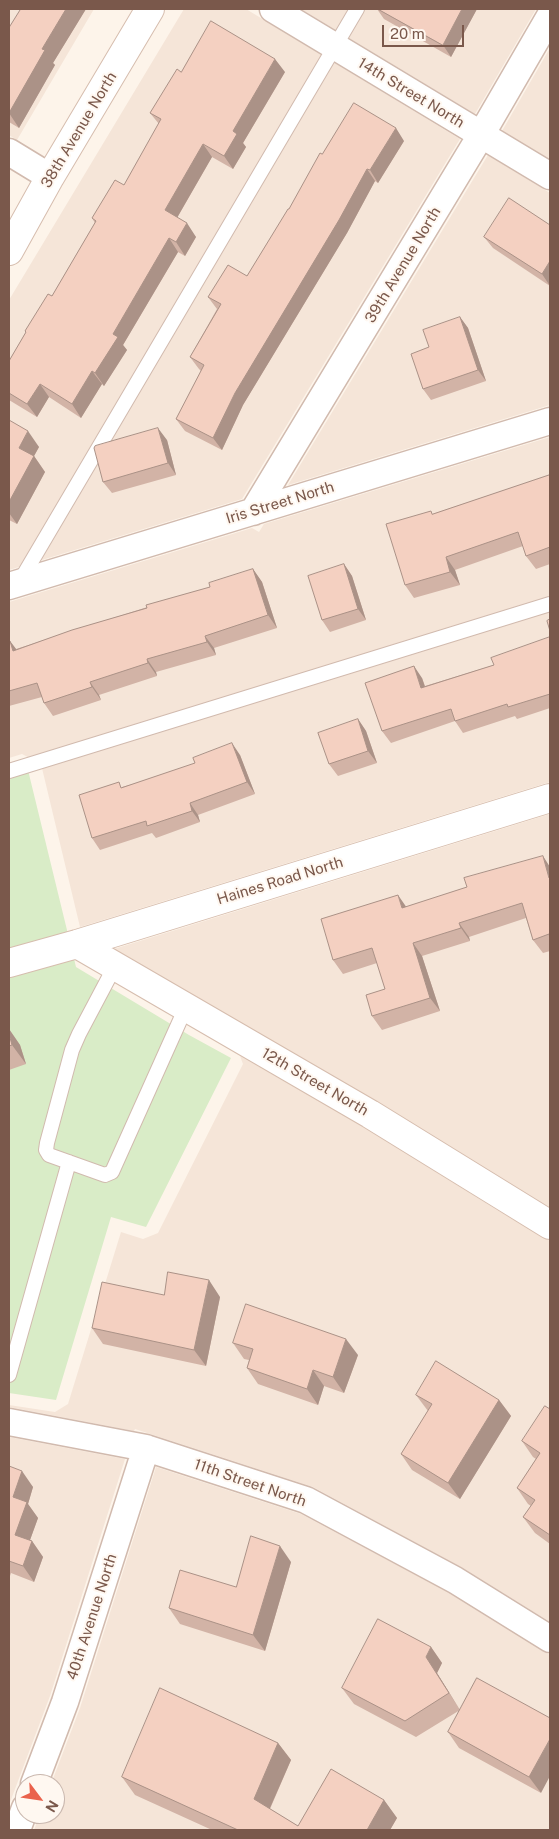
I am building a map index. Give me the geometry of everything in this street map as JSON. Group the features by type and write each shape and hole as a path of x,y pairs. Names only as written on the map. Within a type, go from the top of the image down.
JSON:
{"street":[{"name":"38th Avenue North","path":"9,252 50,177 150,9"},
{"name":"14th Street North","path":"273,9 550,176"},
{"name":"39th Avenue North","path":"253,512 482,135 550,16"},
{"path":"9,152 50,177"},
{"name":"Iris Street North","path":"14,584 550,421"},
{"name":"Haines Road North","path":"9,962 77,944 550,798"},
{"name":"12th Street North","path":"77,944 370,1114 550,1225"},
{"name":"11th Street North","path":"9,1422 146,1448 306,1500 455,1580 550,1638"},
{"name":"40th Avenue North","path":"38,1774 65,1702 146,1448"}],"lane":[{"path":"14,584 357,9"},
{"path":"9,771 550,604"},
{"path":"115,966 78,1034 72,1050 46,1150 49,1155 104,1175 112,1172 186,1007"},
{"path":"9,1376 69,1162"}],"shaded area":[{"path":"9,9 94,9 17,140 9,135"},
{"path":"184,9 246,9 460,139 242,499 9,570 9,300"},
{"path":"301,9 536,9 475,114"},
{"path":"550,48 550,160 502,131"},
{"path":"488,155 550,193 550,405 288,485"},
{"path":"550,437 550,782 80,927 41,764 22,754 9,758 9,602 252,528 259,532 264,524"},
{"path":"550,814 550,1208 360,1092 114,949"},
{"path":"240,1056 363,1126 550,1241 550,1622 462,1568 313,1487 135,1429 134,1431 9,1407 9,1405 55,1412 68,1404 121,1232 143,1239 158,1233 243,1064"},
{"path":"9,1437 125,1459 50,1696 21,1774 15,1774 15,1789 9,1805"},
{"path":"156,1467 301,1514 448,1592 550,1655 550,1830 34,1830 36,1824 65,1824 65,1774 55,1774 80,1708"}],"green space":[{"path":"27,766 76,967 231,1058 146,1227 111,1217 56,1400 9,1393 9,771"}],"building":[{"path":"21,9 66,9 42,49 45,50 9,113 9,28"},
{"path":"378,9 462,9 443,45"},
{"path":"211,21 275,59 233,131 237,134 224,156 203,144 165,210 187,223 176,242 169,238 113,334 118,337 95,373 92,371 72,404 40,384 27,404 9,393 9,361 25,331 48,294 52,296 96,221 92,218 115,180 124,185 161,119 150,113 177,69 181,72"},
{"path":"354,103 396,128 370,170 367,169 339,220 235,393 213,438 176,419 204,365 190,357 221,304 208,297 228,265 247,276 289,209 320,153 322,154"},
{"path":"509,198 550,225 550,261 542,274 484,237"},
{"path":"460,317 478,370 423,389 411,354 429,347 423,330"},
{"path":"9,420 28,431 19,448 34,456 9,502"},
{"path":"158,428 168,463 103,482 95,446"},
{"path":"550,475 550,547 526,556 518,532 446,557 450,572 405,585 386,524 431,511 432,514"},
{"path":"344,564 358,609 322,620 308,576"},
{"path":"253,569 268,615 205,636 207,642 147,659 148,663 90,682 92,687 44,703 37,683 9,691 9,641 13,651 72,630 147,608 146,605 210,587 209,583"},
{"path":"550,619 550,631 547,621"},
{"path":"550,637 550,694 508,707 507,704 455,721 451,709 382,731 365,683 414,666 421,688 494,665 491,658"},
{"path":"358,719 368,751 329,764 318,733"},
{"path":"232,743 247,782 190,803 192,811 147,826 146,821 92,838 79,795 119,782 121,788 195,763 193,758"},
{"path":"543,856 550,878 550,938 549,934 533,940 522,903 459,923 461,928 413,943 430,998 372,1016 366,995 385,989 372,948 333,960 321,919 398,895 402,908 467,887 464,878"},
{"path":"9,1034 12,1045 9,1046"},
{"path":"168,1272 209,1280 194,1350 92,1328 102,1282 164,1295"},
{"path":"246,1304 346,1339 333,1377 313,1370 307,1389 247,1368 253,1349 233,1343"},
{"path":"436,1361 499,1400 448,1483 401,1454 432,1404 416,1395"},
{"path":"545,1406 550,1409 550,1535 523,1517 535,1500 517,1488 540,1453 522,1441"},
{"path":"9,1466 22,1471 13,1497 27,1502 15,1535 32,1541 23,1566 9,1561"},
{"path":"251,1536 280,1546 253,1635 169,1608 180,1570 236,1587"},
{"path":"378,1619 431,1647 426,1657 449,1693 405,1721 342,1688"},
{"path":"477,1678 550,1718 550,1739 529,1777 448,1732"},
{"path":"160,1688 278,1743 254,1799 298,1826 331,1769 384,1800 367,1830 238,1830 122,1777"}]}
